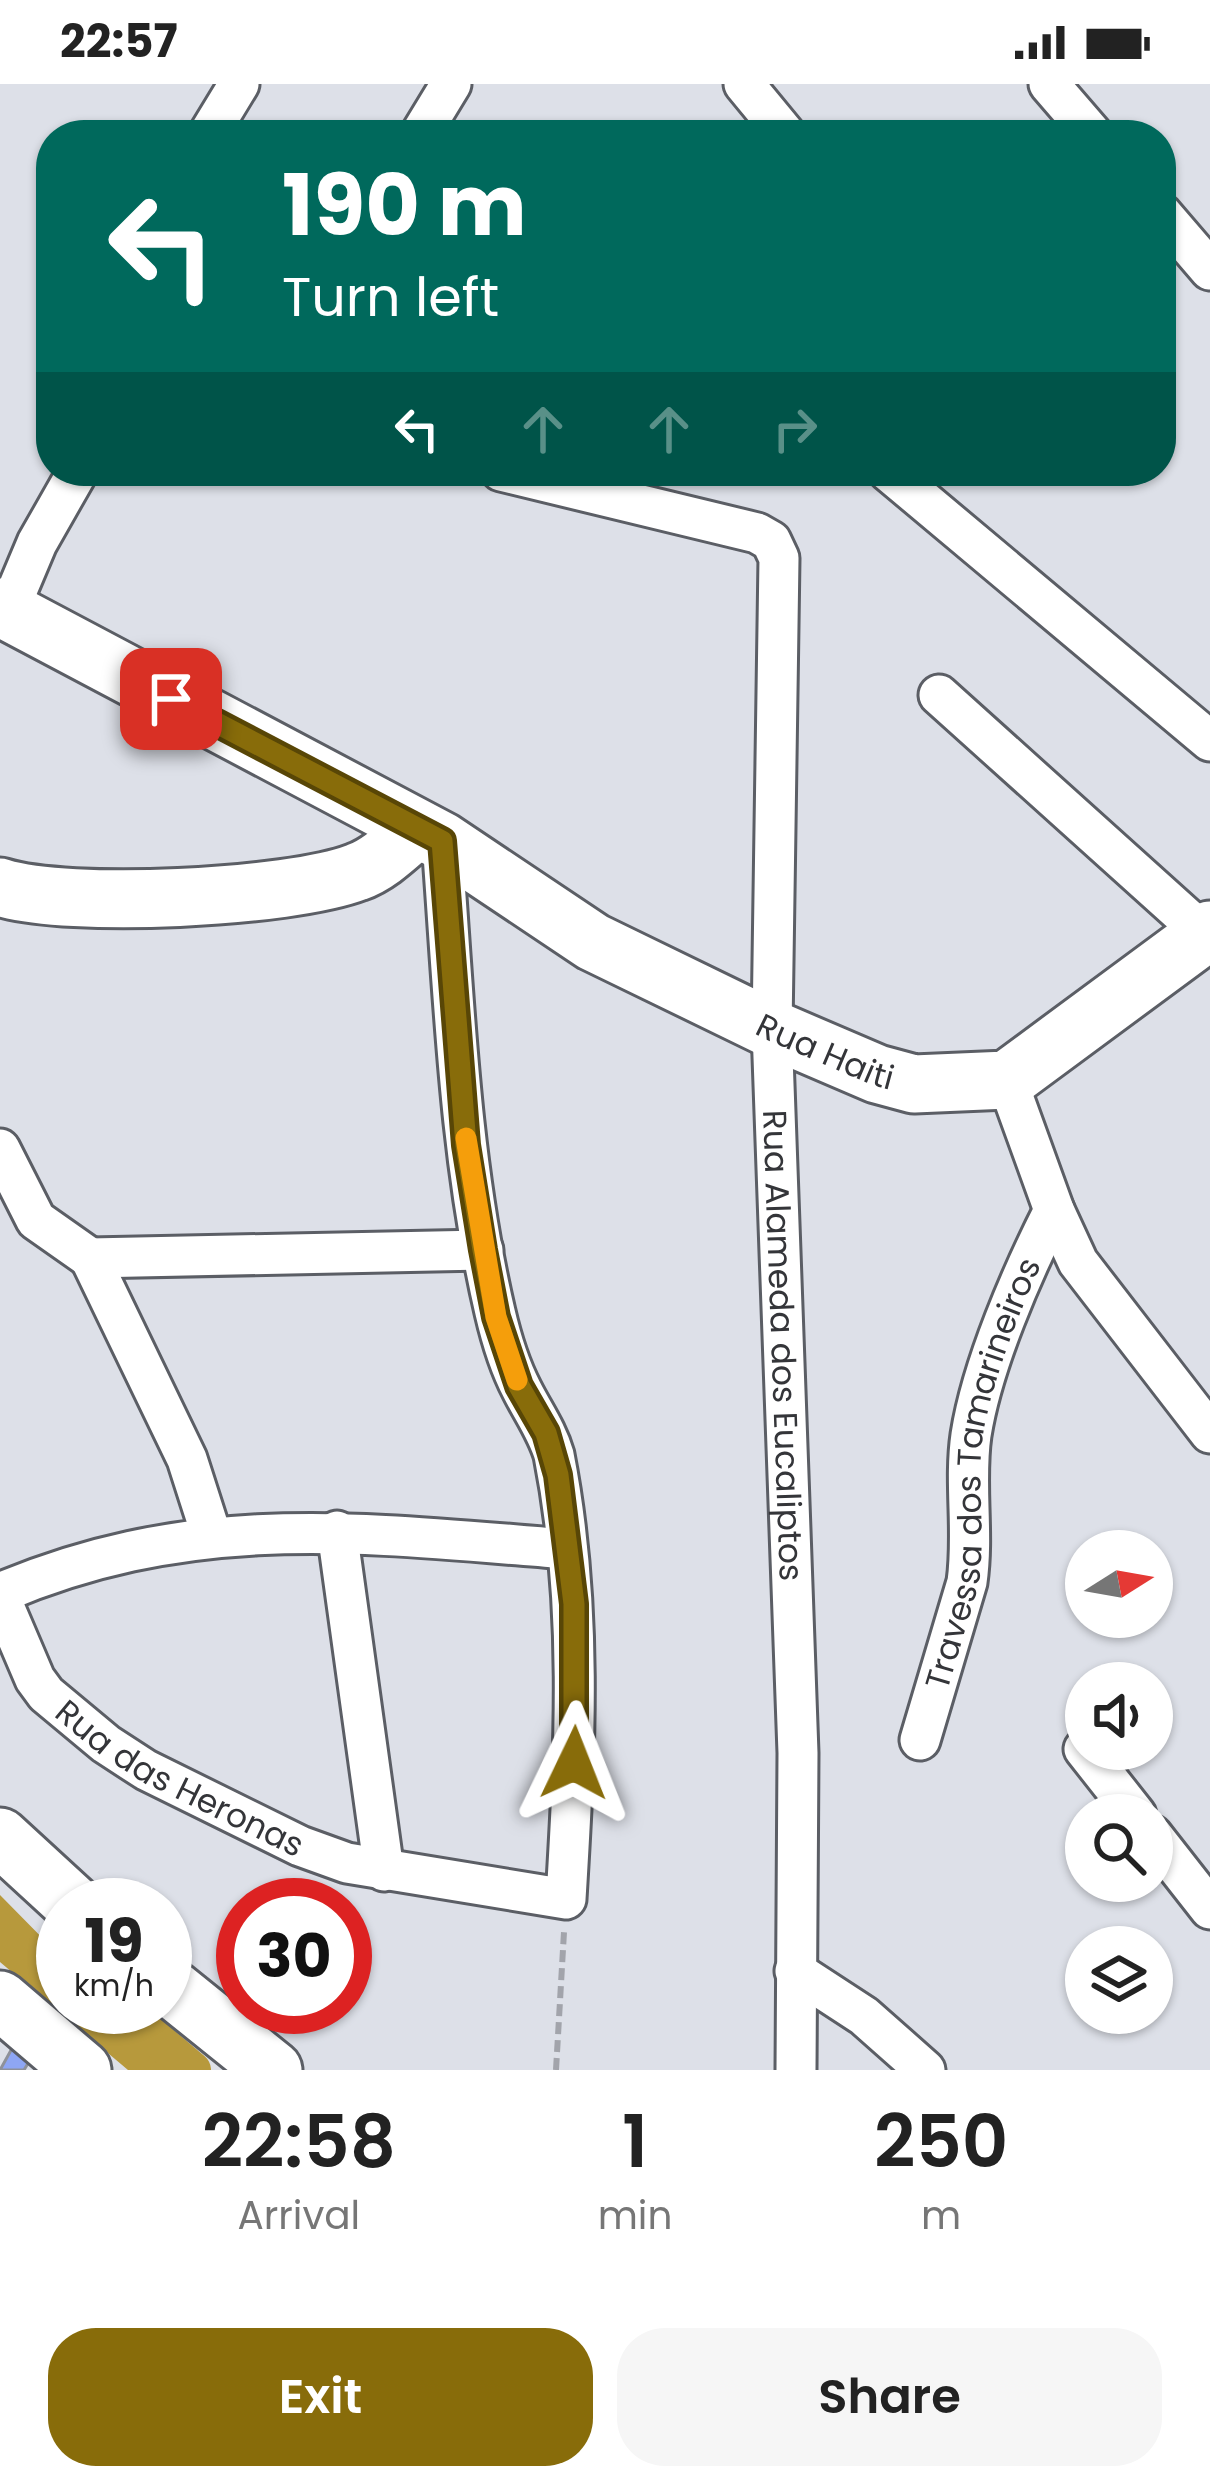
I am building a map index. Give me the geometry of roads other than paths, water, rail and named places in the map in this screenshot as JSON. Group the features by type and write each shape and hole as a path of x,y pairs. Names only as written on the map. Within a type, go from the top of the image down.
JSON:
{"street":[{"path":"217,120 239,84"},
{"path":"429,120 451,84"},
{"path":"744,84 774,120"},
{"path":"1049,84 1080,120"},
{"path":"1176,230 1210,270"},
{"path":"4,609 70,486"},
{"name":"Rua Alameda dos Eucaliptos","path":"566,486 757,533 776,548 781,574 772,1029 798,1754 796,2070"},
{"path":"906,486 1210,741"},
{"name":"Rua Haiti","path":"4,609 429,835 593,942 772,1029 877,1075 914,1084 1007,1080"},
{"path":"939,695 1208,934 1007,1080 1078,1262 1210,1433"},
{"path":"0,886 79,897 209,896 325,880 371,866 429,835 483,1250 496,1317 519,1386 554,1455 567,1549 338,1531 212,1537 85,1560 0,1595"},
{"path":"0,1149 36,1220 90,1258 187,1459 212,1537"},
{"name":"Travessa dos Tamarineiros","path":"920,1740 967,1582 971,1555 968,1466 980,1398 1023,1272 1054,1210"},
{"path":"90,1258 483,1250"},
{"path":"338,1531 384,1871"},
{"name":"Rua das Heronas","path":"0,1595 35,1679 46,1694 146,1770 300,1846 384,1871 566,1899 577,1718 574,1604 567,1549"},
{"path":"1101,1770 1119,1794"},
{"path":"0,1837 45,1878"},
{"path":"1173,1862 1210,1909"},
{"path":"795,1970 864,2016 926,2070"},
{"path":"0,2000 82,2070"},
{"path":"192,2005 273,2070"}],"waterway":[{"path":"151,2034 193,2070"}]}
